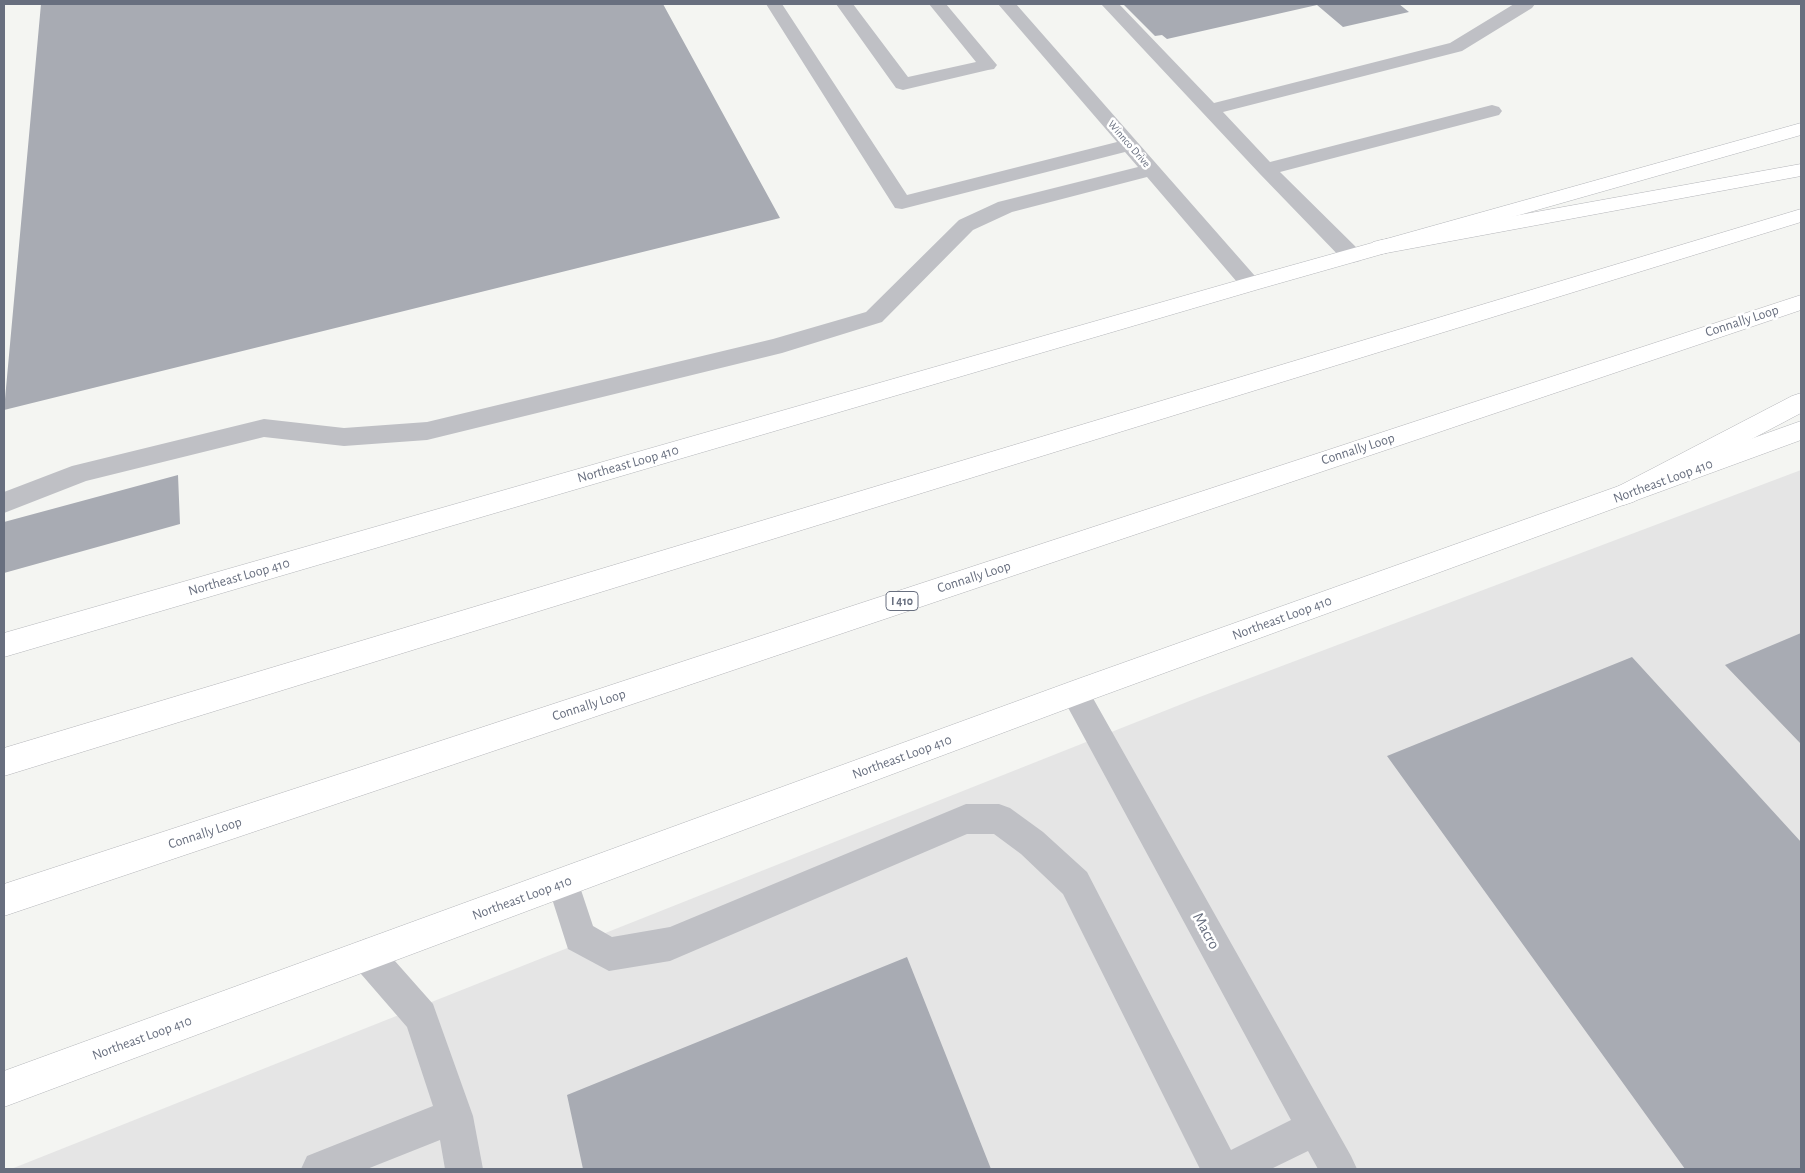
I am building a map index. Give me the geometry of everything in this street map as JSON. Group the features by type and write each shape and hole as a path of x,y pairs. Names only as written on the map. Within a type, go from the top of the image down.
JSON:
{"main road":[{"name":"Northeast Loop 410","path":"4,645 1251,284 1801,129"},
{"path":"1381,247 1801,170"},
{"path":"4,762 1801,215"},
{"name":"Connally Loop","path":"4,900 1801,302"},
{"path":"1624,495 1801,402"},
{"name":"Northeast Loop 410","path":"4,1089 1075,693 1801,430"}],"street":[{"path":"774,4 902,203 1130,145"},
{"path":"844,4 903,84 988,65 937,4"},
{"name":"Winnco Drive","path":"1008,4 1251,284"},
{"path":"1110,4 1266,169 1352,256"},
{"path":"1210,110 1456,48 1526,4"},
{"path":"1266,169 1492,111"},
{"path":"4,503 82,473 264,428 344,436 427,431 784,344 874,317 966,225 1005,207 1152,170"},
{"name":"Macro","path":"1075,693 1338,1169"},
{"path":"564,882 580,937 609,954 670,944 966,819 999,818 1032,843 1075,883 1220,1169"},
{"path":"367,955 421,1016 455,1116 464,1169"},
{"path":"320,1169 455,1116"},
{"path":"1237,1169 1247,1161 1315,1128"}],"shaded area":[{"path":"1801,470 1801,1169 11,1169 1197,698"}],"building":[{"path":"41,4 663,4 780,218 4,410"},
{"path":"1123,4 1399,4 1409,12 1343,27 1317,5 1167,39 1162,35 1155,36"},
{"path":"178,475 180,524 4,573 4,522"},
{"path":"1801,633 1801,744 1725,665"},
{"path":"1632,657 1801,842 1801,1169 1685,1169 1387,756"},
{"path":"907,957 991,1169 583,1169 567,1095"}]}
